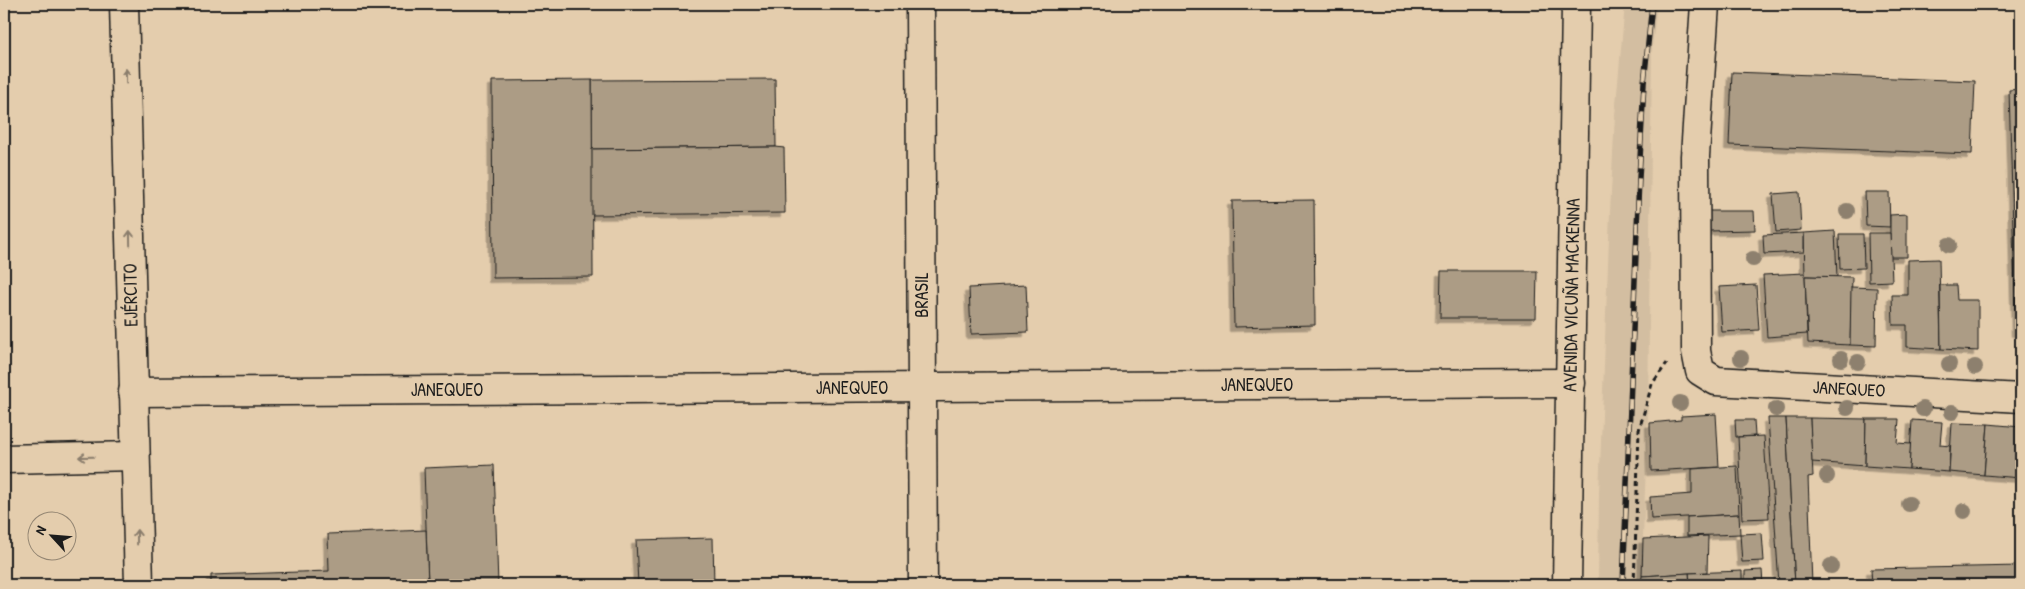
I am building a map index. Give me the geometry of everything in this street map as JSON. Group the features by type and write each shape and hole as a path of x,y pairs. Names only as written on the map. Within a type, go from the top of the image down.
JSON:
{"street":[{"name":"EJÉRCITO","path":"124,4 139,585"},
{"name":"BRASIL","path":"920,4 923,585"},
{"name":"AVENIDA VICUÑA MACKENNA","path":"1567,585 1576,4"},
{"path":"1696,351 1695,156 1705,4"},
{"name":"JANEQUEO","path":"1696,351 1700,371 1716,381 2021,398"},
{"name":"JANEQUEO","path":"133,392 1571,383"},
{"path":"4,459 135,456"}],"path":[{"path":"1634,585 1637,458 1639,430 1644,405 1652,384 1662,366 1673,358 1696,351"}],"shaded area":[{"path":"1625,4 1657,4 1652,48 1648,418 1641,585 1598,585 1599,493 1610,212 1615,115"}],"building":[{"path":"1732,72 1975,81 1972,154 1729,145"},
{"path":"775,79 776,147 592,149 592,80"},
{"path":"592,80 593,277 493,278 492,81"},
{"path":"2021,89 2021,332 2016,332 2009,90"},
{"path":"784,148 785,213 592,215 592,149"},
{"path":"1799,192 1801,230 1776,232 1773,194"},
{"path":"1865,192 1889,192 1890,227 1866,226"},
{"path":"1314,200 1315,325 1234,327 1232,201"},
{"path":"1708,211 1754,211 1755,230 1709,231"},
{"path":"1907,214 1907,257 1890,257 1890,215"},
{"path":"1835,231 1837,277 1805,276 1804,233"},
{"path":"1804,233 1804,252 1764,254 1763,235"},
{"path":"1868,233 1890,233 1892,281 1869,282"},
{"path":"1839,234 1863,234 1864,268 1840,269"},
{"path":"1939,259 1941,349 1907,347 1907,325 1893,325 1892,295 1908,295 1908,260"},
{"path":"1441,271 1537,271 1536,318 1440,318"},
{"path":"1805,273 1807,334 1767,337 1763,275"},
{"path":"1805,276 1852,277 1850,345 1808,343"},
{"path":"1026,285 1028,332 971,334 969,288"},
{"path":"1756,285 1759,330 1722,332 1719,287"},
{"path":"1940,285 1956,285 1957,300 1978,300 1978,351 1941,349"},
{"path":"1851,287 1877,288 1876,346 1850,345"},
{"path":"1716,414 1719,467 1651,471 1650,423 1681,420 1681,416"},
{"path":"1768,418 1786,418 1795,585 1779,585"},
{"path":"1786,418 1810,418 1813,476 1808,477 1812,585 1795,585"},
{"path":"1810,418 1866,419 1865,466 1812,462"},
{"path":"1866,419 1899,419 1897,443 1911,444 1909,469 1865,466"},
{"path":"1735,420 1754,420 1755,436 1736,437"},
{"path":"1912,420 1942,422 1940,445 1950,446 1949,472 1909,469"},
{"path":"1952,423 1988,424 1984,475 1949,472"},
{"path":"1988,424 2021,427 2021,478 1984,475"},
{"path":"1764,436 1769,518 1742,519 1738,437"},
{"path":"494,465 498,585 428,585 424,468"},
{"path":"1737,466 1739,514 1651,519 1650,497 1692,494 1692,469"},
{"path":"1739,514 1740,534 1687,536 1687,517"},
{"path":"426,530 428,585 211,585 211,575 329,571 328,534"},
{"path":"1762,533 1764,561 1742,562 1740,534"},
{"path":"1708,536 1707,572 1642,576 1643,539"},
{"path":"713,538 714,585 638,585 636,540"},
{"path":"2021,566 2021,585 1872,585 1871,569"},
{"path":"1762,570 1763,585 1745,585 1745,571"},
{"path":"1742,571 1742,582 1719,585 1690,585 1689,573"},
{"path":"1689,573 1690,585 1641,585 1642,576"},
{"path":"1742,582 1743,585 1719,585 1719,584"}],"railway":[{"path":"1623,585 1639,178 1644,83 1652,4"}]}
